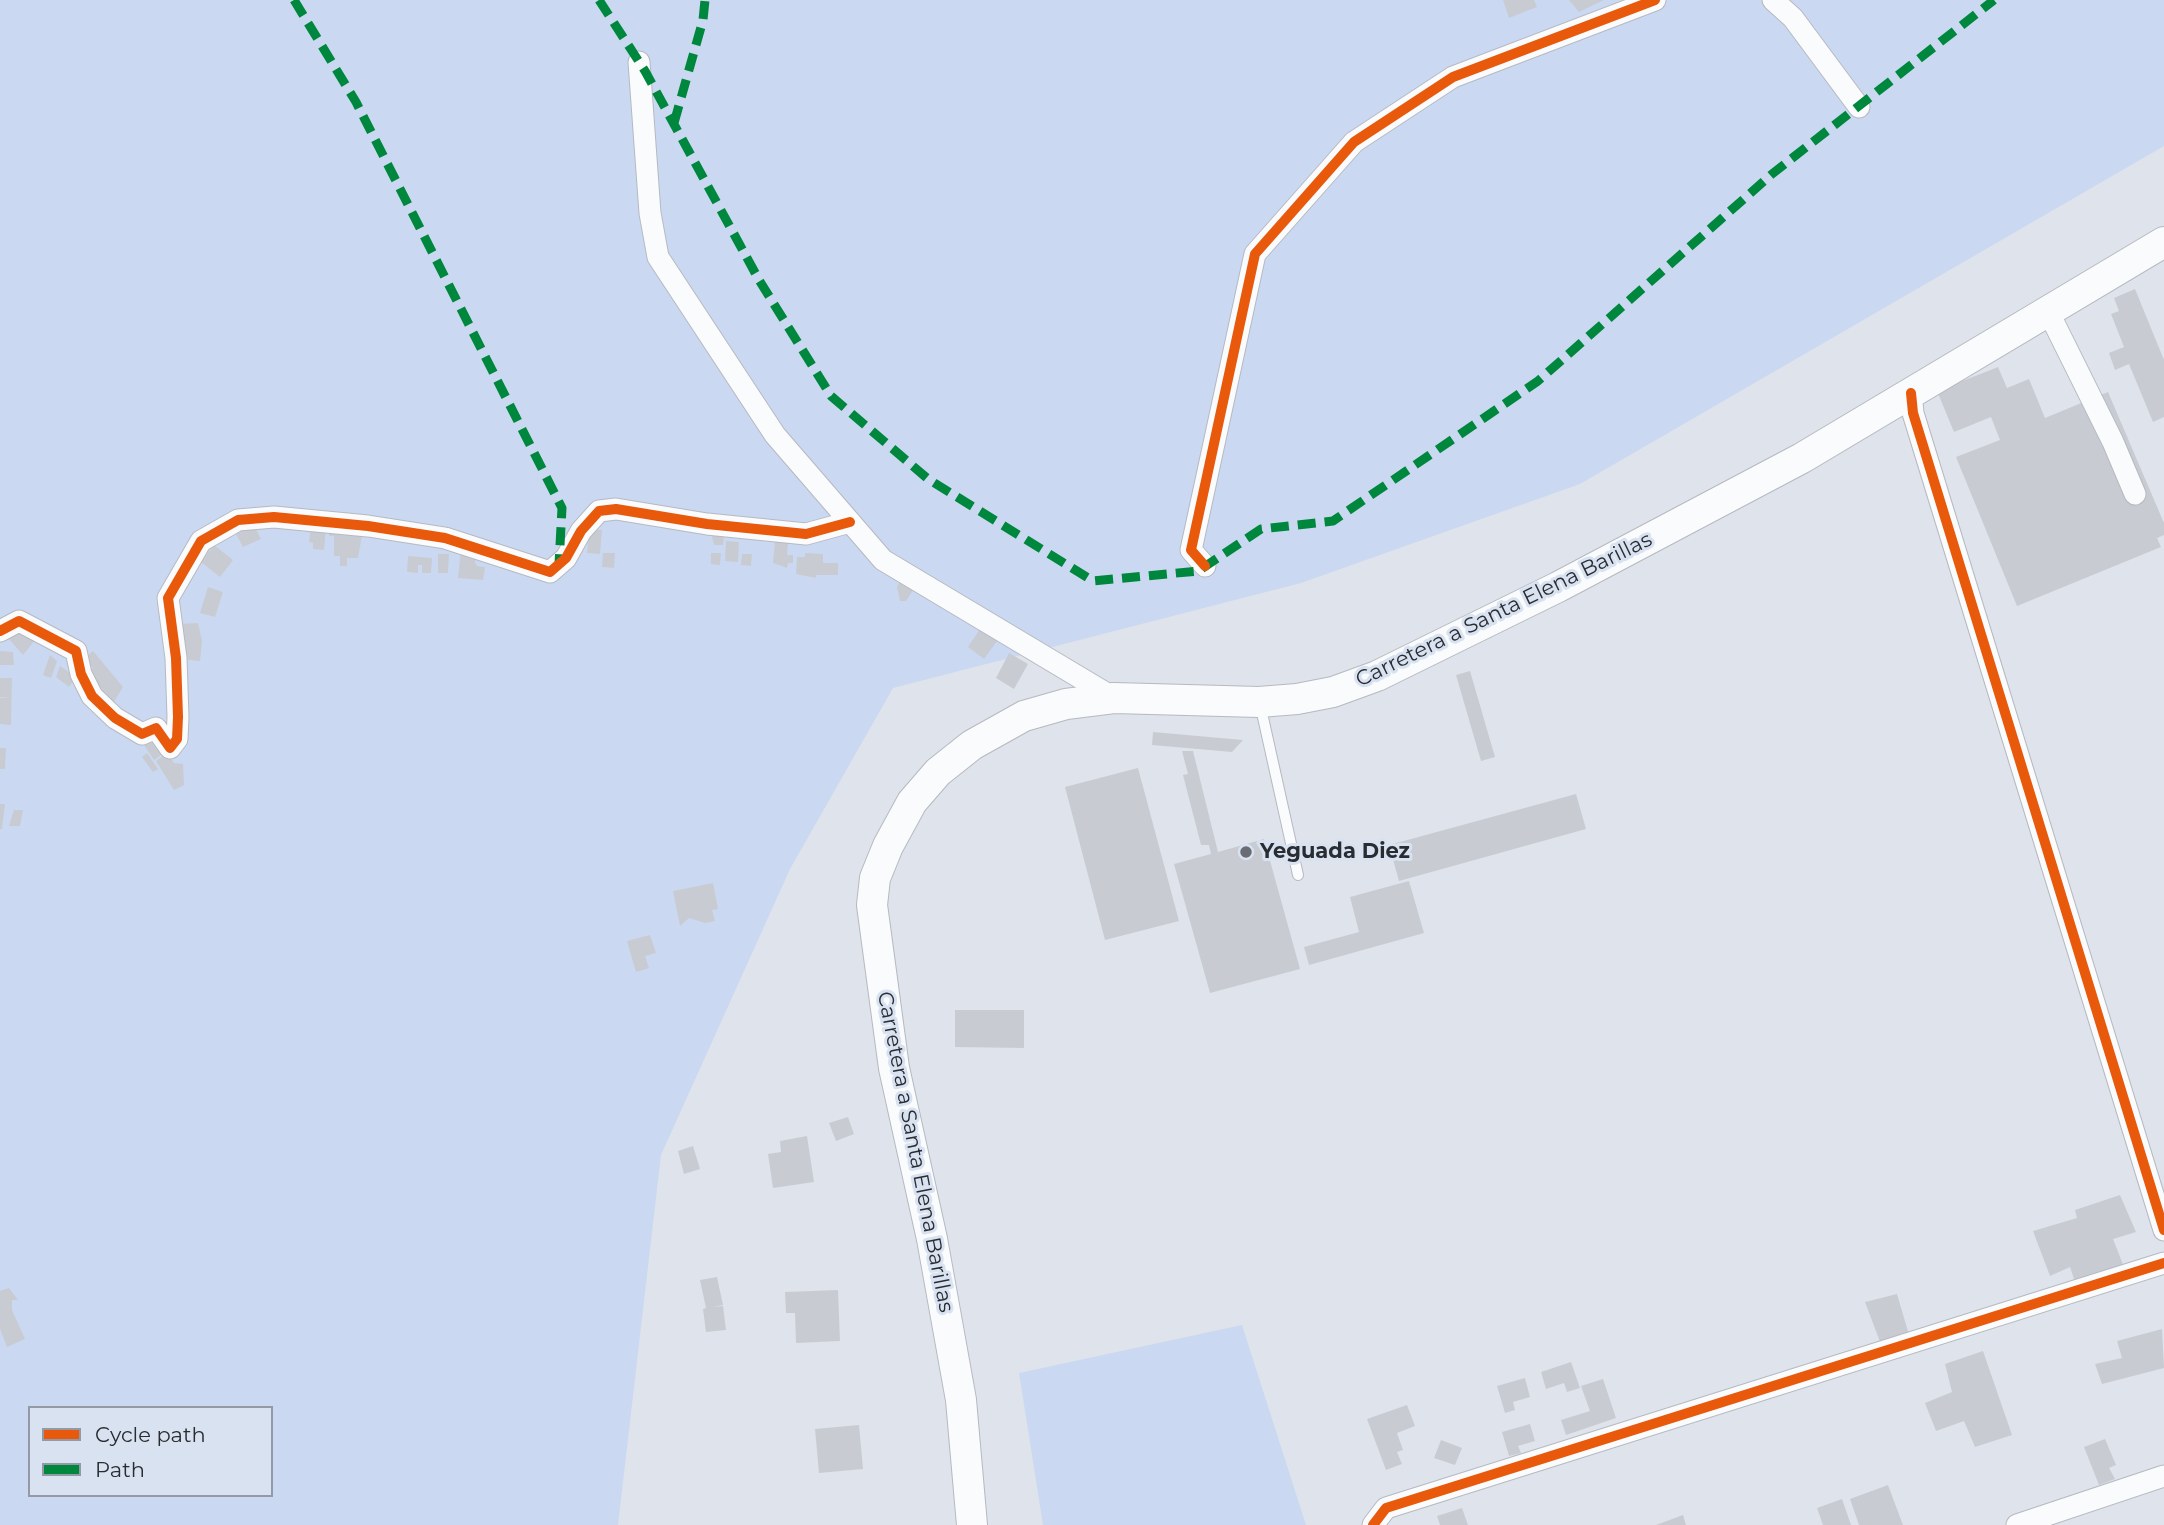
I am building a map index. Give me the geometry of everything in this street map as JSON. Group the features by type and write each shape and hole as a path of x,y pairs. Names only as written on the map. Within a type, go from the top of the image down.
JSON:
{"main road":[{"name":"Carretera a Santa Elena Barillas","path":"972,1525 961,1400 932,1239 894,1068 872,905 875,878 912,802 938,772 971,745 1024,716 1066,704 1114,698 1259,702 1334,692 1415,658 1790,464 2164,242"}],"street":[{"path":"1205,566 1191,550 1255,254 1354,142 1453,77 1655,0"},
{"path":"1773,0 1793,18 1859,107"},
{"path":"639,62 650,213 658,257 775,435 883,560 1114,698"},
{"path":"2048,311 2113,442 2135,494"},
{"path":"1911,393 1913,413 2164,1230"},
{"path":"0,631 19,621 76,651 81,674 92,696 115,718 142,734 156,729 170,748 177,738 178,717 168,598 201,541 238,520 274,517 368,526 432,536 550,572 566,558 581,531 599,511 616,509 707,524 806,534 850,522"},
{"path":"1373,1525 1386,1508 2164,1263"},
{"path":"2017,1525 2164,1476"}],"lane":[{"path":"1259,702 1298,875"}],"shaded area":[{"path":"0,0 2164,0 2164,146 1580,484 1301,583 893,688 790,869 661,1155 618,1525 0,1525"},
{"path":"1242,1325 1306,1525 1043,1525 1019,1373"}],"building":[{"path":"1503,0 1534,0 1537,7 1509,18"},
{"path":"1569,0 1604,0 1579,12"},
{"path":"2135,289 2164,360 2164,417 2153,422 2129,364 2115,370 2109,353 2124,347 2111,314 2119,311 2114,298"},
{"path":"1998,367 2007,388 2029,379 2045,418 2108,392 2164,523 2164,535 2157,538 2161,547 2017,606 1956,457 2000,440 1991,417 1954,432 1937,391"},
{"path":"254,525 261,539 243,547 236,534"},
{"path":"311,527 326,528 324,550 313,549 313,543 309,542"},
{"path":"329,529 363,530 358,558 347,558 347,566 340,566 340,556 334,556 334,536 329,536"},
{"path":"589,529 602,530 600,554 587,553"},
{"path":"711,532 724,534 723,545 714,545"},
{"path":"726,541 739,542 738,562 725,561"},
{"path":"775,542 788,543 787,555 793,555 793,563 788,563 787,568 773,563"},
{"path":"214,545 233,560 220,577 201,562"},
{"path":"461,549 475,551 477,566 485,567 483,580 458,578"},
{"path":"603,553 615,553 614,568 602,567"},
{"path":"711,553 721,553 720,565 711,564"},
{"path":"805,553 823,554 823,563 838,563 838,575 816,575 816,578 796,574 797,557 805,557"},
{"path":"438,554 449,554 448,573 438,573"},
{"path":"742,554 752,554 751,566 741,565"},
{"path":"408,556 432,558 431,573 422,573 422,565 418,565 418,573 407,572"},
{"path":"902,578 915,587 906,601 900,601 897,587"},
{"path":"208,587 223,592 215,617 200,613"},
{"path":"198,623 202,641 200,661 181,659 178,624"},
{"path":"980,629 997,641 984,659 968,647"},
{"path":"21,630 35,640 23,655 9,639"},
{"path":"0,651 13,652 14,665 0,665"},
{"path":"93,651 123,687 113,703 99,693 103,690 87,672 93,668 85,658"},
{"path":"1009,653 1028,664 1014,689 996,678"},
{"path":"50,655 57,661 51,678 43,675"},
{"path":"60,666 76,677 69,687 56,677"},
{"path":"1470,671 1495,757 1481,761 1456,675"},
{"path":"0,678 12,678 11,725 0,724 0,698 10,698 0,697"},
{"path":"1153,732 1243,740 1232,752 1152,745"},
{"path":"152,735 164,753 154,760 142,742"},
{"path":"0,748 6,748 5,769 0,769"},
{"path":"1182,751 1193,751 1218,852 1264,839 1300,969 1210,993 1174,864 1211,854 1209,845 1201,845 1183,775 1188,774"},
{"path":"147,753 158,769 153,772 142,757"},
{"path":"167,753 174,763 183,764 184,785 174,790 156,761"},
{"path":"1138,768 1179,921 1105,940 1065,787"},
{"path":"1576,794 1586,829 1399,881 1389,845"},
{"path":"0,804 5,804 2,829 0,829"},
{"path":"14,810 23,810 20,826 9,826"},
{"path":"1409,881 1424,933 1309,965 1304,947 1359,932 1350,897"},
{"path":"713,883 718,909 712,910 715,921 705,923 689,918 680,926 673,891"},
{"path":"650,935 656,953 645,956 649,968 636,972 627,941"},
{"path":"955,1010 1024,1010 1024,1048 955,1047"},
{"path":"848,1117 854,1134 836,1141 829,1123"},
{"path":"807,1136 814,1182 773,1188 768,1154 781,1152 780,1141"},
{"path":"693,1146 700,1169 684,1174 678,1151"},
{"path":"2120,1195 2136,1232 2113,1239 2124,1267 2076,1285 2070,1267 2050,1276 2033,1231 2077,1218 2075,1210"},
{"path":"717,1277 723,1305 713,1307 723,1306 726,1330 706,1332 703,1309 706,1308 700,1280"},
{"path":"9,1288 18,1300 12,1300 12,1310 25,1339 7,1347 0,1329 0,1291"},
{"path":"838,1290 840,1341 796,1343 795,1313 786,1313 785,1292"},
{"path":"1897,1294 1910,1338 1882,1347 1865,1302"},
{"path":"2162,1329 2164,1368 2102,1384 2095,1364 2122,1358 2117,1341"},
{"path":"1983,1351 2012,1435 1975,1447 1964,1421 1936,1431 1925,1403 1952,1392 1945,1364"},
{"path":"1571,1362 1580,1388 1567,1392 1564,1383 1546,1389 1541,1372"},
{"path":"1525,1378 1530,1397 1513,1402 1515,1410 1505,1413 1497,1386"},
{"path":"1603,1379 1616,1418 1566,1435 1561,1420 1590,1411 1581,1386"},
{"path":"1407,1405 1415,1426 1397,1433 1403,1450 1397,1452 1402,1464 1386,1470 1367,1419"},
{"path":"1530,1424 1535,1441 1518,1446 1521,1453 1509,1456 1502,1432"},
{"path":"859,1425 863,1469 819,1473 815,1429"},
{"path":"2105,1439 2116,1465 2109,1468 2115,1479 2099,1485 2084,1447"},
{"path":"1441,1440 1462,1448 1455,1465 1434,1458"},
{"path":"1888,1485 1903,1525 1859,1525 1850,1499"},
{"path":"1842,1499 1851,1525 1823,1525 1817,1508"},
{"path":"1462,1508 1468,1525 1440,1525 1437,1516"},
{"path":"1683,1515 1686,1525 1656,1525"}],"marked path":[{"path":"294,0 356,102 562,508 559,564"},
{"path":"599,0 645,71 759,280 831,396 928,479 1093,581 1198,571 1261,529 1333,521 1538,381 1772,174 1994,0"},
{"path":"674,123 703,20 705,0"}],"cycle path":[{"path":"1205,566 1191,550 1255,254 1354,142 1453,77 1655,0"},
{"path":"1911,393 1913,413 2164,1230"},
{"path":"0,631 19,621 76,651 81,674 92,696 115,718 142,734 156,728 170,748 177,739 178,717 176,658 168,598 201,541 238,520 274,517 368,526 445,538 550,572 566,558 581,531 599,511 616,509 707,524 806,534 850,522"},
{"path":"1373,1525 1386,1508 2164,1263"}],"place":[{"name":"Yeguada Diez","path":"1246,852"}]}
